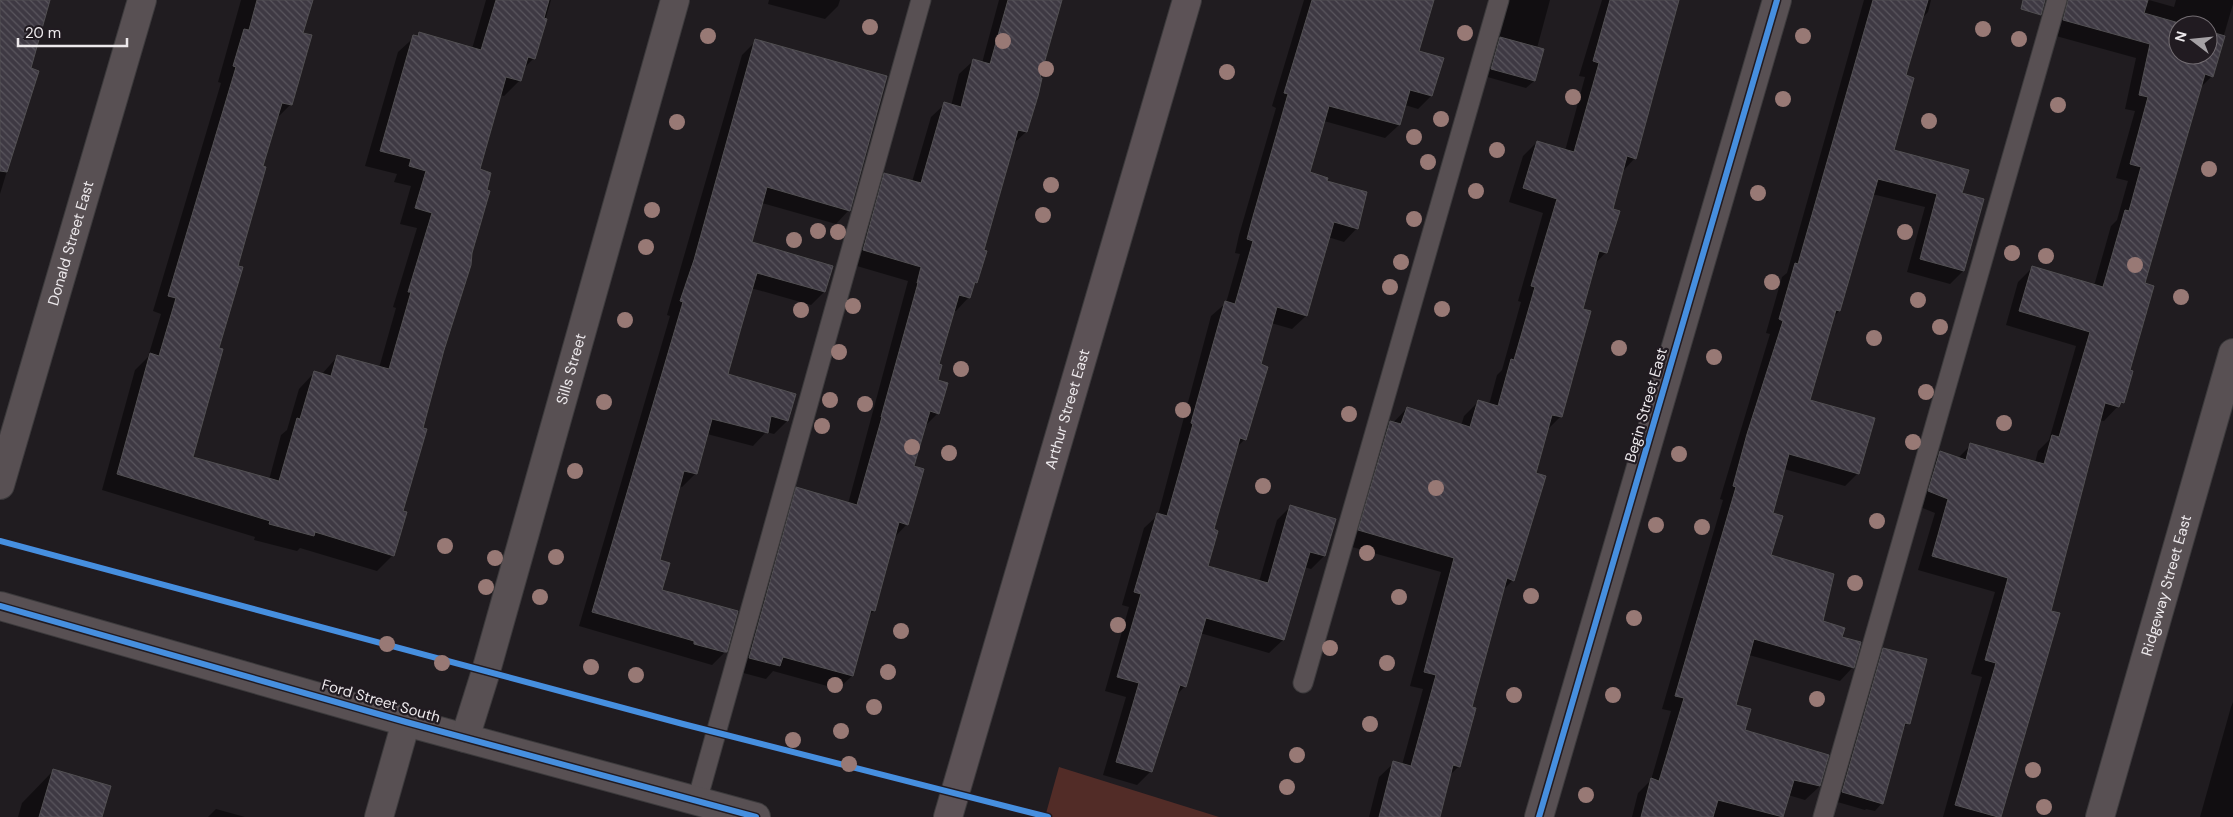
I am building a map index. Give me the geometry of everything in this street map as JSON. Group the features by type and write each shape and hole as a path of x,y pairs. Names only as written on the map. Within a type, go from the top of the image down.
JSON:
{"main road":[{"name":"Arthur Street East","path":"948,817 1186,0"}],"street":[{"name":"Donald Street East","path":"0,485 142,0"},
{"name":"Sills Street","path":"465,738 486,671 675,0"},
{"name":"Begin Street East","path":"1539,817 1776,0"},
{"name":"Ridgeway Street East","path":"2100,817 2233,354"},
{"name":"Ford Street South","path":"0,606 406,722 756,817"},
{"path":"379,817 406,722"}],"lane":[{"path":"697,801 921,0"},
{"path":"1303,683 1499,0"},
{"path":"1823,817 2057,0"}],"shaded area":[{"path":"1059,767 1219,817 1045,817"}],"building":[{"path":"0,0 50,0 31,68 39,71 7,172 0,171"},
{"path":"257,0 313,0 303,33 312,35 292,105 282,103 263,166 266,167 238,266 243,267 219,348 223,349 193,457 279,481 297,418 300,419 314,371 331,376 337,355 389,369 411,292 408,292 432,213 415,208 426,171 409,166 411,159 380,151 413,35 418,36 419,32 481,50 496,0 549,0 544,18 547,19 535,59 528,57 521,81 506,77 480,169 491,173 487,190 490,191 472,253 471,265 444,350 423,428 427,429 403,511 407,512 394,556 315,532 314,536 269,524 270,521 117,474 150,353 159,356 176,298 168,296 236,67 233,66 244,29 249,30"},
{"path":"1008,0 1062,0 1027,132 1018,130 984,250 987,251 977,283 975,282 970,298 959,295 939,364 942,365 938,380 948,383 939,414 930,411 914,466 924,469 908,525 899,522 875,611 871,610 853,676 783,657 780,666 749,658 796,487 857,505 882,417 921,267 863,250 884,173 921,183 944,102 961,107 973,59 990,64"},
{"path":"1312,0 1434,0 1419,51 1444,58 1432,96 1410,90 1400,125 1329,106 1310,172 1328,178 1327,181 1367,192 1358,229 1334,222 1307,316 1277,307 1261,364 1268,367 1246,440 1240,438 1214,529 1218,531 1208,566 1268,583 1290,505 1336,519 1325,556 1310,552 1284,640 1206,618 1186,687 1180,685 1152,772 1116,762 1139,683 1117,677 1141,594 1134,592 1157,513 1167,516 1225,301 1235,304 1253,241 1247,239 1288,94 1284,93"},
{"path":"1610,0 1679,0 1636,159 1627,156 1613,209 1620,211 1607,253 1599,251 1583,309 1591,311 1562,417 1552,415 1536,473 1546,476 1514,581 1507,578 1472,707 1476,708 1460,767 1453,765 1440,817 1379,817 1393,761 1411,766 1436,675 1424,672 1454,558 1358,530 1390,421 1401,424 1407,407 1470,427 1478,400 1498,406 1511,359 1514,360 1535,287 1531,286 1557,199 1523,188 1537,141 1574,152 1599,63 1593,61"},
{"path":"1873,0 1928,0 1906,75 1914,78 1894,150 1969,170 1962,193 1984,199 1964,271 1920,259 1937,194 1878,179 1840,311 1836,310 1810,400 1875,418 1859,474 1789,454 1773,513 1783,516 1771,555 1834,574 1823,621 1845,628 1842,637 1861,642 1854,668 1754,639 1736,705 1751,709 1745,730 1829,755 1820,786 1794,780 1783,817 1718,800 1713,817 1641,817 1651,778 1659,781 1684,698 1675,696 1736,487 1733,486 1747,434 1783,321 1779,319 1795,263 1798,264"},
{"path":"2023,0 2045,0 2041,15 2021,9"},
{"path":"2068,0 2148,0 2144,13 2168,20 2168,65 2217,65 2213,77 2205,74 2145,283 2154,286 2130,370 2133,371 2124,403 2121,402 2119,407 2105,403 2051,611 2060,613 2001,817 1998,817 1955,805 1996,663 1985,660 2008,578 1932,556 1948,499 1928,491 1940,451 1966,460 1970,443 2044,464 2052,435 2059,437 2090,332 2019,311 2032,266 2103,287 2125,210 2129,211 2141,167 2130,164 2148,97 2139,95 2150,44 2063,20"},
{"path":"2218,34 2225,36 2218,60"},
{"path":"1500,37 1544,49 1535,81 1491,69"},
{"path":"755,39 887,76 850,211 767,187 752,242 833,266 825,292 757,273 741,328 728,374 796,394 788,421 771,416 768,433 712,419 697,474 684,471 660,560 670,563 662,590 738,611 727,652 724,652 694,644 694,641 592,612 683,302 680,301 694,260"},
{"path":"1883,648 1927,659 1910,724 1905,723 1883,804 1842,792"},
{"path":"53,769 111,786 102,817 39,817"}],"cycle path":[{"path":"1539,817 1777,0"},
{"path":"0,541 683,724 1048,817"},
{"path":"0,606 406,722 756,817"}]}
